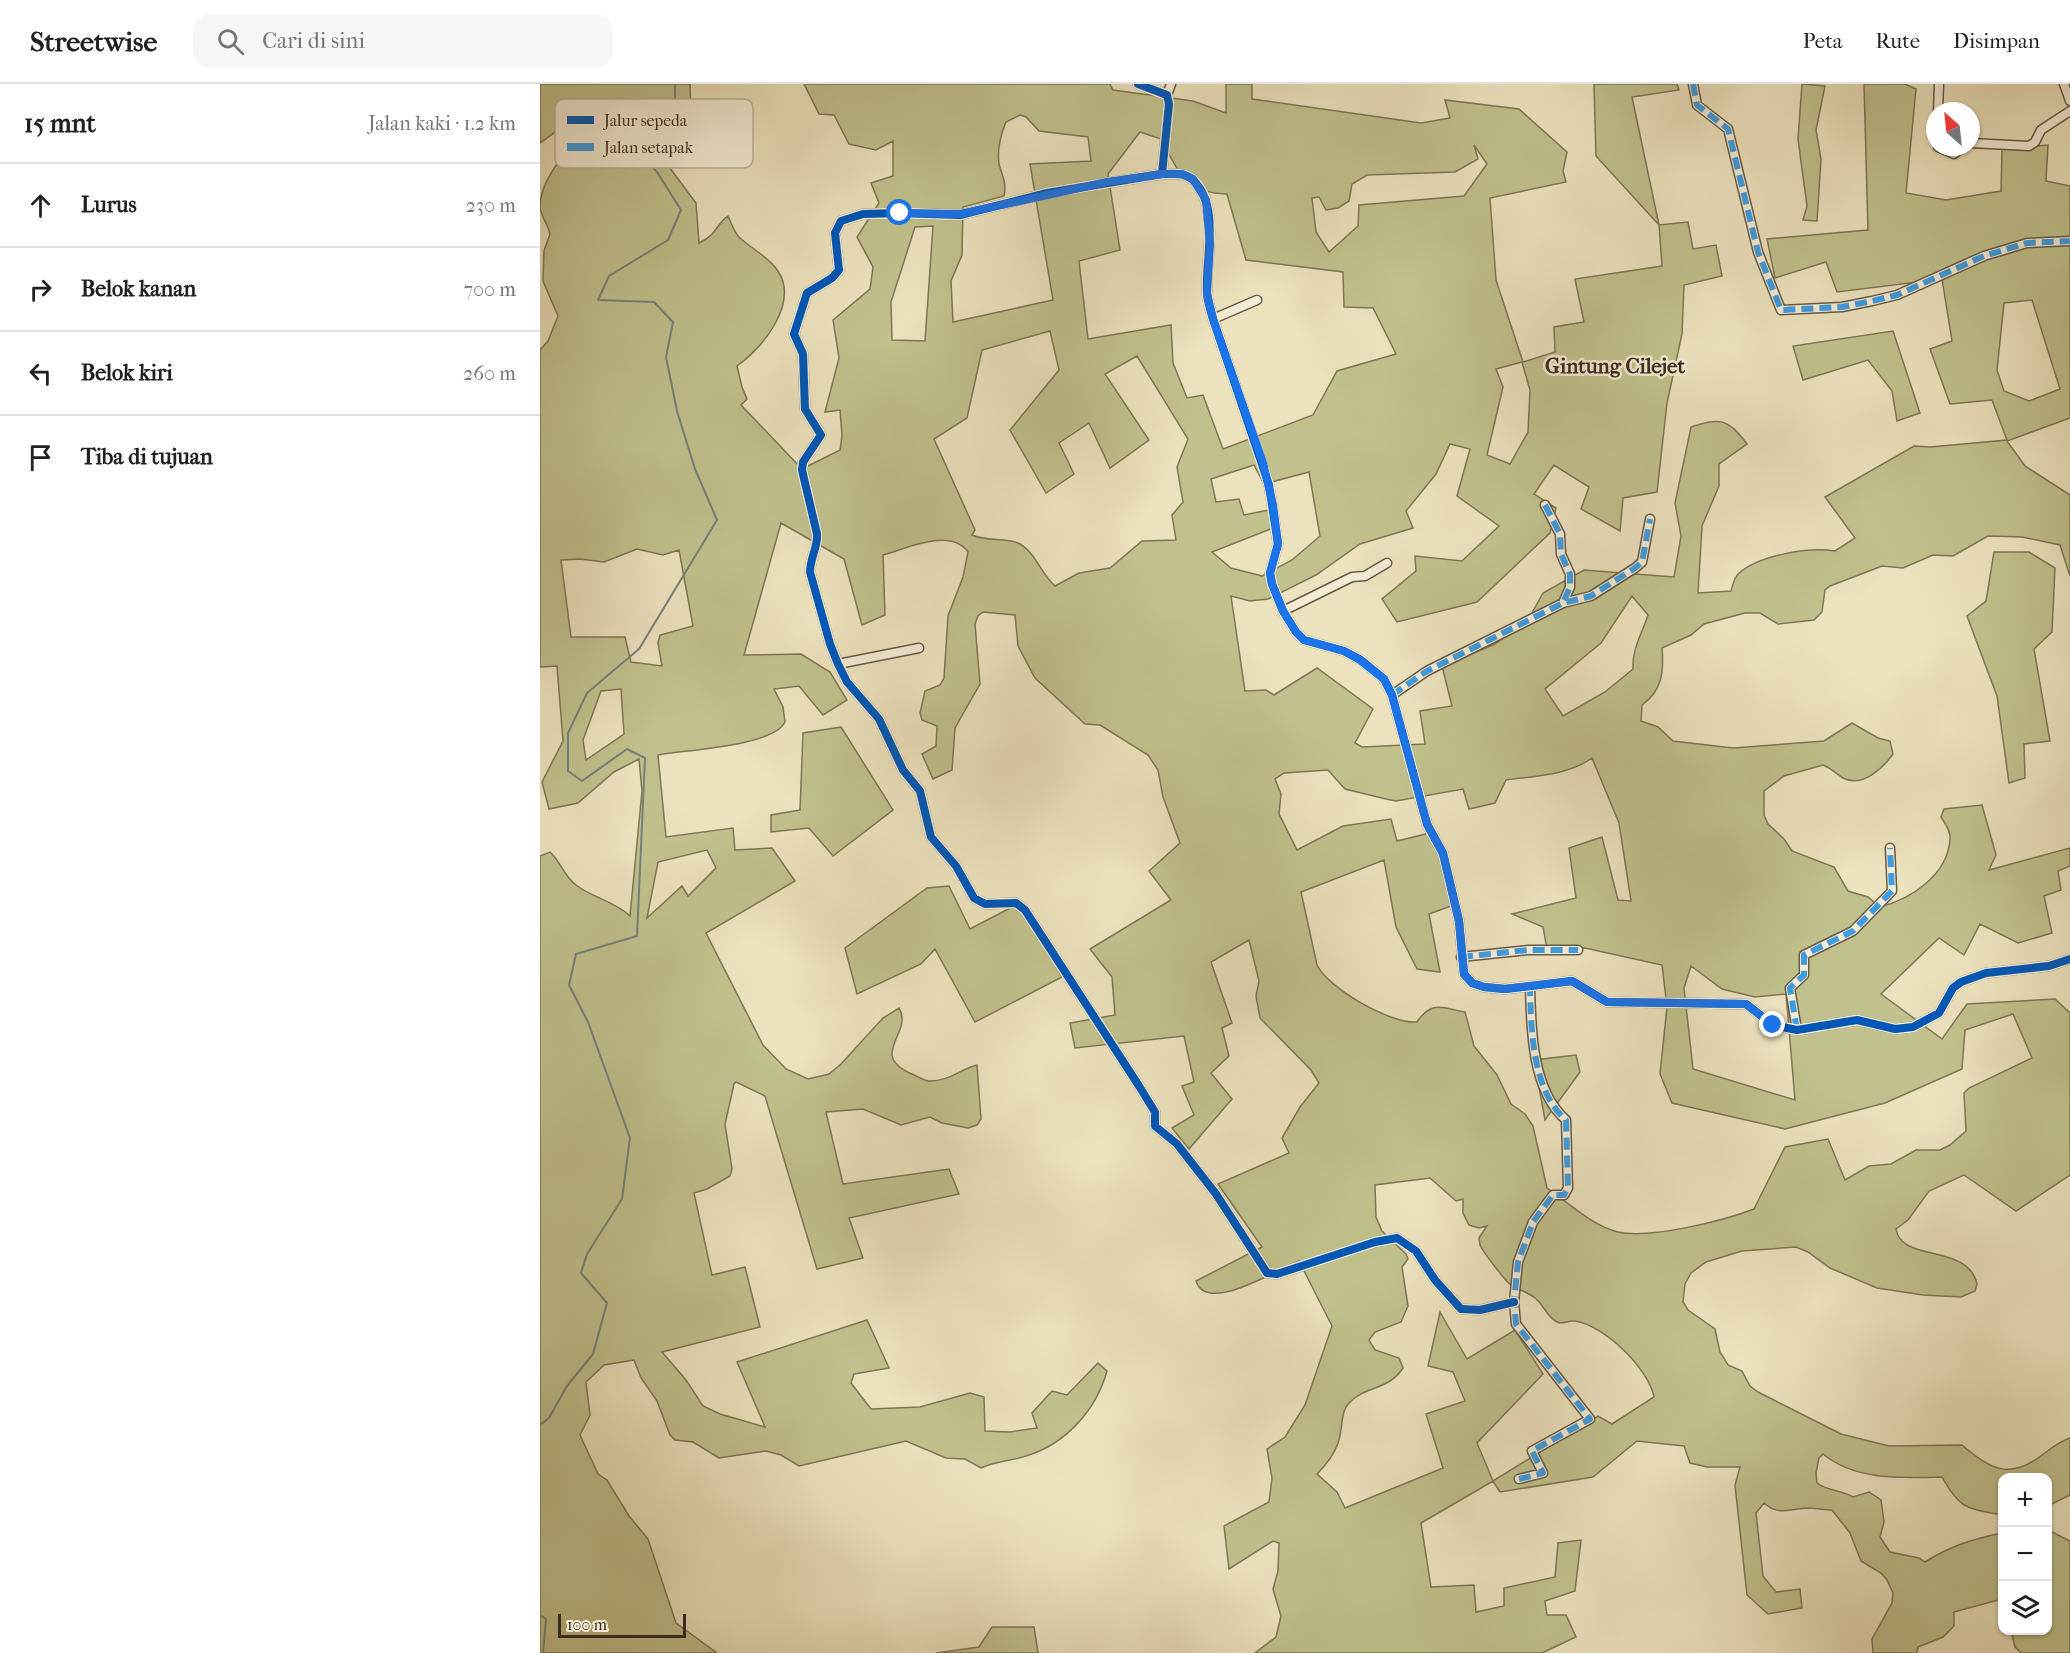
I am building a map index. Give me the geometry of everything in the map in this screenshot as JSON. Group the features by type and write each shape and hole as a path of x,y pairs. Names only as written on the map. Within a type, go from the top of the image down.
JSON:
{"street":[{"path":"1138,84 1167,95"},
{"path":"1162,174 1169,104 1167,95 1171,84"},
{"path":"1693,84 1697,105 1728,129 1758,252 1781,310 1842,307 1872,302 1897,295 1984,256 2027,243 2070,241"},
{"path":"1939,102 1940,84"},
{"path":"2064,84 2070,101"},
{"path":"1980,143 2029,146 2035,142 2041,130 2070,111"},
{"path":"1514,1302 1480,1310 1461,1309 1435,1280 1416,1251 1397,1238 1375,1242 1277,1274 1267,1273 1216,1194 1177,1144 1155,1126 1155,1112 1025,910 1016,903 980,902 966,889 956,866 931,837 920,792 903,770 879,719 847,682 838,664 830,644 810,572 810,560 817,534 802,470 803,462 821,435 806,410 803,354 794,334 807,293 832,278 839,270 835,233 841,221 863,214 960,214 1047,194 1162,174 1182,174 1193,179 1206,200 1210,244 1207,294 1213,319 1269,485 1278,544 1270,573 1283,611 1304,640 1344,651 1360,660 1384,679 1392,695 1427,824 1443,854 1459,921 1464,974 1472,983 1505,989 1572,981 1607,1002 1746,1004 1773,1025 1797,1030 1857,1020 1895,1029 1913,1027 1939,1013 1953,988 1961,982 1986,973 2049,966 2070,959"},
{"path":"1213,319 1257,300"},
{"path":"1545,505 1560,534 1561,554 1570,574 1570,587 1563,603"},
{"path":"1392,695 1427,671 1563,603 1591,596 1642,562 1650,519"},
{"path":"1283,611 1343,581 1365,576 1387,563"},
{"path":"838,664 919,648"},
{"path":"1797,1030 1790,988 1804,975 1804,955 1853,931 1892,891 1890,848"},
{"path":"1461,957 1528,950 1578,950"},
{"path":"1519,1479 1542,1473 1532,1450 1590,1419 1516,1324 1514,1302 1518,1262 1533,1222 1553,1194 1564,1195 1568,1188 1566,1120 1553,1109 1532,1047 1530,987"}],"green space":[{"path":"540,84 690,84 690,99 555,99 555,132 540,143"},
{"path":"804,84 1110,84 1113,90 1193,101 1226,113 1226,84 1252,84 1252,99 1421,123 1450,118 1445,100 1519,109 1567,152 1563,171 1566,182 1490,198 1496,280 1523,362 1555,352 1554,327 1584,322 1575,279 1662,266 1659,225 1688,222 1693,249 1716,245 1722,276 1684,285 1682,334 1667,403 1657,492 1623,498 1620,531 1581,509 1589,487 1554,465 1534,494 1556,508 1550,533 1477,602 1397,622 1382,599 1416,571 1415,556 1462,561 1499,526 1457,496 1470,449 1450,444 1436,474 1406,511 1413,528 1360,544 1316,575 1268,599 1250,601 1231,596 1245,691 1266,690 1274,695 1317,668 1373,709 1355,743 1362,747 1425,744 1420,711 1452,706 1442,666 1495,644 1528,620 1543,593 1584,570 1674,577 1681,536 1675,503 1691,427 1710,422 1723,422 1734,429 1747,444 1719,464 1719,486 1702,526 1698,593 1731,591 1738,574 1747,567 1771,557 1811,550 1835,551 1855,538 1825,497 1914,446 1930,447 2007,440 1992,400 1950,404 1930,349 1952,341 1942,279 1837,292 1826,262 1775,278 1767,239 1868,230 1864,84 1905,84 1916,89 1906,193 1946,200 2001,191 2002,149 2048,145 2046,181 2070,186 2070,418 2007,441 2025,466 2070,495 2070,576 2060,545 2022,537 1988,536 1953,556 1933,555 1903,568 1882,566 1830,586 1825,590 1822,612 1814,620 1778,624 1760,613 1745,613 1704,624 1691,635 1662,648 1663,665 1658,687 1649,700 1642,705 1641,721 1658,727 1673,741 1733,748 1824,741 1852,723 1878,738 1890,741 1893,754 1877,771 1864,779 1857,781 1843,778 1823,765 1784,776 1764,791 1764,815 1768,824 1784,839 1792,851 1834,867 1848,891 1868,897 1880,907 1904,898 1926,884 1943,864 1950,839 1949,830 1941,817 1944,809 1982,805 1996,855 1989,870 2070,848 2070,866 2058,871 2061,890 2044,896 2052,933 2018,943 1980,924 1964,955 1939,938 1881,994 1942,1039 1967,1004 2055,999 2070,1013 2070,1175 2016,1211 1964,1175 1929,1191 1908,1220 1896,1229 1901,1239 1910,1246 1961,1263 1971,1271 1977,1284 1975,1291 1961,1297 1923,1295 1877,1288 1830,1268 1808,1252 1796,1247 1742,1251 1706,1262 1691,1273 1685,1284 1683,1302 1688,1310 1715,1329 1720,1352 1728,1365 1742,1371 1750,1386 1841,1434 1889,1446 1962,1445 1990,1465 2009,1469 2030,1463 2070,1438 2070,1495 2052,1504 2052,1473 1998,1473 1998,1514 1964,1505 1953,1495 1942,1477 1880,1476 1850,1469 1823,1454 1819,1458 1817,1483 1853,1497 1869,1492 1881,1500 1884,1522 1880,1537 1890,1552 1919,1558 1925,1562 1962,1544 1998,1534 1998,1600 1954,1612 1954,1626 1943,1637 1918,1647 1917,1653 1873,1653 1872,1639 1892,1603 1893,1593 1887,1580 1881,1573 1861,1561 1850,1533 1832,1510 1807,1508 1779,1511 1764,1503 1756,1513 1763,1576 1776,1592 1800,1589 1802,1608 1768,1614 1747,1595 1735,1485 1740,1467 1707,1467 1690,1463 1684,1446 1637,1441 1593,1477 1500,1492 1493,1481 1421,1523 1431,1587 1474,1585 1476,1612 1504,1606 1504,1588 1555,1577 1558,1543 1581,1540 1575,1591 1545,1601 1547,1615 1566,1615 1576,1637 1542,1653 1255,1653 1276,1637 1281,1616 1273,1589 1278,1571 1279,1543 1273,1541 1229,1569 1224,1526 1269,1502 1272,1478 1267,1449 1285,1437 1305,1405 1332,1326 1299,1261 1260,1280 1228,1292 1214,1293 1203,1290 1196,1281 1262,1247 1218,1184 1289,1153 1282,1138 1300,1107 1319,1083 1311,1070 1260,1018 1256,996 1259,981 1249,940 1211,962 1232,1023 1222,1028 1229,1056 1211,1073 1232,1099 1189,1149 1172,1128 1194,1115 1182,1086 1194,1082 1184,1036 1075,1048 1070,1023 1115,1015 1112,977 1090,949 1171,900 1149,871 1180,843 1163,797 1158,770 1148,755 1100,725 1085,724 1035,678 1018,646 1015,615 983,612 978,616 975,624 980,684 955,728 952,770 933,779 922,754 936,746 937,726 922,720 920,713 925,691 940,685 944,678 948,616 963,577 968,552 960,545 939,540 883,555 885,615 862,625 844,559 781,523 744,655 801,654 830,672 847,700 823,715 799,686 774,689 783,707 785,722 777,730 764,737 728,746 658,755 666,837 733,828 735,850 772,848 795,881 706,933 763,1045 786,1069 808,1079 829,1074 883,1018 899,1008 902,1017 901,1026 892,1051 893,1059 899,1067 929,1081 948,1077 977,1065 981,1119 977,1125 968,1128 942,1123 930,1117 901,1125 863,1109 826,1112 843,1184 949,1169 959,1194 849,1218 863,1258 817,1269 765,1096 736,1082 725,1124 732,1169 730,1176 707,1189 694,1193 712,1275 745,1267 760,1327 662,1352 686,1380 703,1406 720,1414 765,1427 737,1362 867,1320 889,1368 854,1374 851,1383 871,1409 920,1407 970,1393 984,1397 985,1431 1010,1432 1037,1428 1032,1413 1052,1391 1067,1395 1098,1363 1107,1371 1095,1399 1077,1424 1054,1443 1026,1456 981,1468 965,1459 946,1458 906,1441 799,1466 781,1455 766,1451 719,1458 693,1442 675,1440 670,1435 657,1401 641,1378 634,1360 604,1365 586,1382 590,1415 580,1435 598,1474 607,1480 629,1516 648,1539 676,1623 717,1653 540,1653 540,856 550,852 576,885 618,907 630,916 642,791 639,759 614,772 578,803 549,809 542,782 563,741 557,666 540,667 540,350 548,341 558,316 543,281 544,251 550,234 540,207 544,189 555,168 670,168 696,203 699,243 710,236 728,216 739,237 778,271 783,284 784,297 775,324 767,336 737,366 747,399 741,405 802,469 840,450 842,436 840,410 825,412 839,358 833,320 870,289 873,267 857,237 879,203 871,183 893,176 893,141 876,150 849,144 834,115 819,114","holes":["1020,115 1026,117 1039,131 1088,137 1091,161 1030,164 1053,300 953,322 951,281 962,255 963,207 1004,196 1005,183 998,153 1000,142 1006,122","1140,132 1161,139 1185,179 1202,190 1227,194 1246,260 1343,272 1344,307 1373,308 1396,354 1337,371 1313,415 1223,449 1203,395 1187,398 1173,363 1171,325 1088,339 1079,261 1120,250 1108,174","1474,145 1487,164 1464,196 1359,205 1358,226 1329,252 1316,232 1312,198 1319,197 1326,210 1338,208 1349,201 1352,184 1367,175 1455,172 1478,159","933,226 925,341 892,340 891,302 915,227","2032,300 2060,389 2029,401 2004,391 1997,370 2004,303","1050,331 1059,370 1010,430 1046,493 1074,474 1059,443 1089,423 1110,468 1149,440 1105,374 1137,356 1188,439 1177,467 1183,502 1172,515 1176,540 1142,541 1110,568 1079,573 1055,586 1029,551 1018,543 972,535 975,530 934,439 967,418 982,350","1522,362 1530,390 1528,432 1510,464 1487,455 1503,387 1496,369","1254,465 1264,484 1309,472 1320,536 1292,560 1262,576 1231,568 1212,552 1273,528 1269,510 1244,515 1239,499 1216,502 1211,479","637,549 663,555 679,550 693,626 660,635 658,643 662,666 631,662 625,637 571,637 561,560 580,559 604,562","1632,596 1648,615 1636,648 1633,669 1605,692 1563,716 1545,689 1601,643","621,689 624,734 586,760 583,740 601,691","1592,758 1619,823 1631,901 1618,900 1602,837 1569,848 1576,898 1512,914 1543,927 1547,949 1585,948 1662,965 1667,1007 1660,1074 1672,1103 1785,1129 1885,1103 1962,1069 1965,1030 2013,1014 2032,1058 1969,1088 1964,1093 1966,1131 1950,1145 1940,1150 1916,1150 1891,1164 1869,1166 1845,1180 1828,1139 1785,1147 1754,1209 1724,1219 1648,1233 1618,1232 1599,1225 1547,1188 1533,1126 1525,1114 1511,1104 1497,1075 1474,1046 1465,1012 1438,1007 1422,1015 1417,1022 1392,1017 1346,994 1333,984 1317,965 1301,892 1384,860 1396,927 1417,969 1440,972 1429,914 1451,906 1434,832 1397,841 1391,819 1343,826 1297,850 1279,814 1281,794 1275,779 1284,773 1328,770 1345,789 1396,801 1463,789 1469,809 1495,803 1506,780 1539,776 1583,764","707,850 716,868 688,896 682,886 647,918 658,862","1691,966 1722,989 1755,997 1786,994 1795,1100 1693,1069 1684,988","1430,1178 1456,1201 1463,1199 1463,1213 1469,1225 1479,1228 1487,1226 1479,1238 1480,1245 1508,1283 1535,1298 1557,1322 1575,1321 1587,1324 1611,1339 1624,1350 1644,1374 1654,1397 1612,1424 1598,1416 1493,1481 1477,1443 1543,1374 1515,1330 1467,1359 1440,1312 1428,1366 1453,1372 1465,1401 1426,1414 1443,1468 1345,1508 1337,1492 1317,1474 1336,1447 1340,1438 1344,1411 1349,1403 1362,1393 1391,1381 1403,1368 1399,1358 1375,1350 1369,1340 1375,1332 1401,1322 1408,1306 1402,1267 1408,1259 1406,1254 1382,1231 1376,1217 1375,1185"]},
{"path":"1594,84 1677,84 1679,90 1632,97 1659,225 1596,156"},
{"path":"1802,84 1825,86 1816,130 1821,159 1817,221 1803,220 1807,206 1798,139"},
{"path":"1893,331 1920,413 1897,421 1892,391 1868,360 1803,380 1793,346"},
{"path":"1994,552 2029,552 2055,568 2052,632 2034,649 2050,741 2024,744 2025,778 2009,783 1997,696 1967,616 1986,601"},
{"path":"841,727 893,810 833,856 809,828 771,832 771,815 800,810 803,733"},
{"path":"949,886 970,929 1012,907 1023,909 1062,977 975,1022 935,949 921,964 857,994 845,948 927,888"},
{"path":"1576,1055 1580,1072 1545,1120 1534,1060"},
{"path":"2052,1532 2070,1541 2070,1653 2021,1653 2015,1647 2012,1635 2052,1635"},
{"path":"992,1627 1034,1627 1038,1653 936,1653 979,1647"}],"waterway":[{"path":"675,84 675,99"},
{"path":"540,1425 549,1418 567,1386 593,1354 607,1303 581,1273 587,1254 622,1199 630,1138 588,1022 569,985 576,954 637,936 645,758 627,749 582,781 568,771 568,733 587,693 639,649 717,520 695,469 677,411 666,357 673,322 654,302 598,300 609,276 668,240 681,210 653,168"},
{"path":"540,1615 546,1619 543,1653"}],"marked path":[{"path":"1693,84 1697,105 1728,129 1758,252 1781,310 1842,307 1872,301 1897,295 1984,256 2027,243 2070,241"},
{"path":"1545,505 1560,534 1561,554 1570,574 1570,587 1563,603"},
{"path":"1392,695 1427,671 1563,603 1591,596 1635,568 1642,562 1650,519"},
{"path":"1797,1030 1790,988 1804,975 1804,955 1853,931 1892,891 1890,848"},
{"path":"1461,957 1528,950 1578,950"},
{"path":"1519,1479 1543,1473 1532,1451 1590,1419 1516,1324 1514,1302 1518,1262 1533,1222 1553,1195 1564,1195 1568,1188 1566,1120 1546,1093 1536,1058 1531,1021 1530,987 1534,986"}],"cycle path":[{"path":"1138,84 1167,95 1169,104 1162,174 1190,177 1202,191 1207,204 1210,233 1208,299 1269,485 1278,544 1270,573 1272,584 1283,611 1304,640 1344,651 1361,660 1384,679 1392,695 1427,824 1443,853 1459,921 1464,974 1472,983 1505,989 1572,981 1607,1002 1746,1004 1773,1025 1797,1030 1857,1020 1895,1029 1913,1027 1939,1013 1953,988 1961,982 1986,973 2049,966 2070,959"},
{"path":"1162,174 1047,193 960,215 863,214 841,221 835,233 839,270 832,278 807,293 794,334 803,354 805,409 821,435 803,462 802,470 817,534 810,572 830,644 847,682 879,719 903,770 920,791 931,837 956,866 974,898 985,904 1016,903 1025,910 1155,1112 1155,1126 1177,1144 1216,1194 1267,1273 1277,1274 1375,1242 1397,1238 1416,1251 1435,1280 1461,1309 1480,1310 1514,1302"}],"district":[{"name":"Gintung Cilejet","path":"1615,366"}],"route":[{"path":"900,213 960,214 1107,182 1162,174 1182,174 1193,179 1206,200 1210,244 1207,294 1213,319 1263,463 1273,505 1278,549 1270,573 1272,584 1283,611 1304,640 1344,651 1360,660 1384,679 1392,695 1397,708 1406,754 1427,824 1443,854 1459,921 1464,974 1472,983 1505,989 1572,981 1607,1002 1746,1004 1773,1025"}]}
